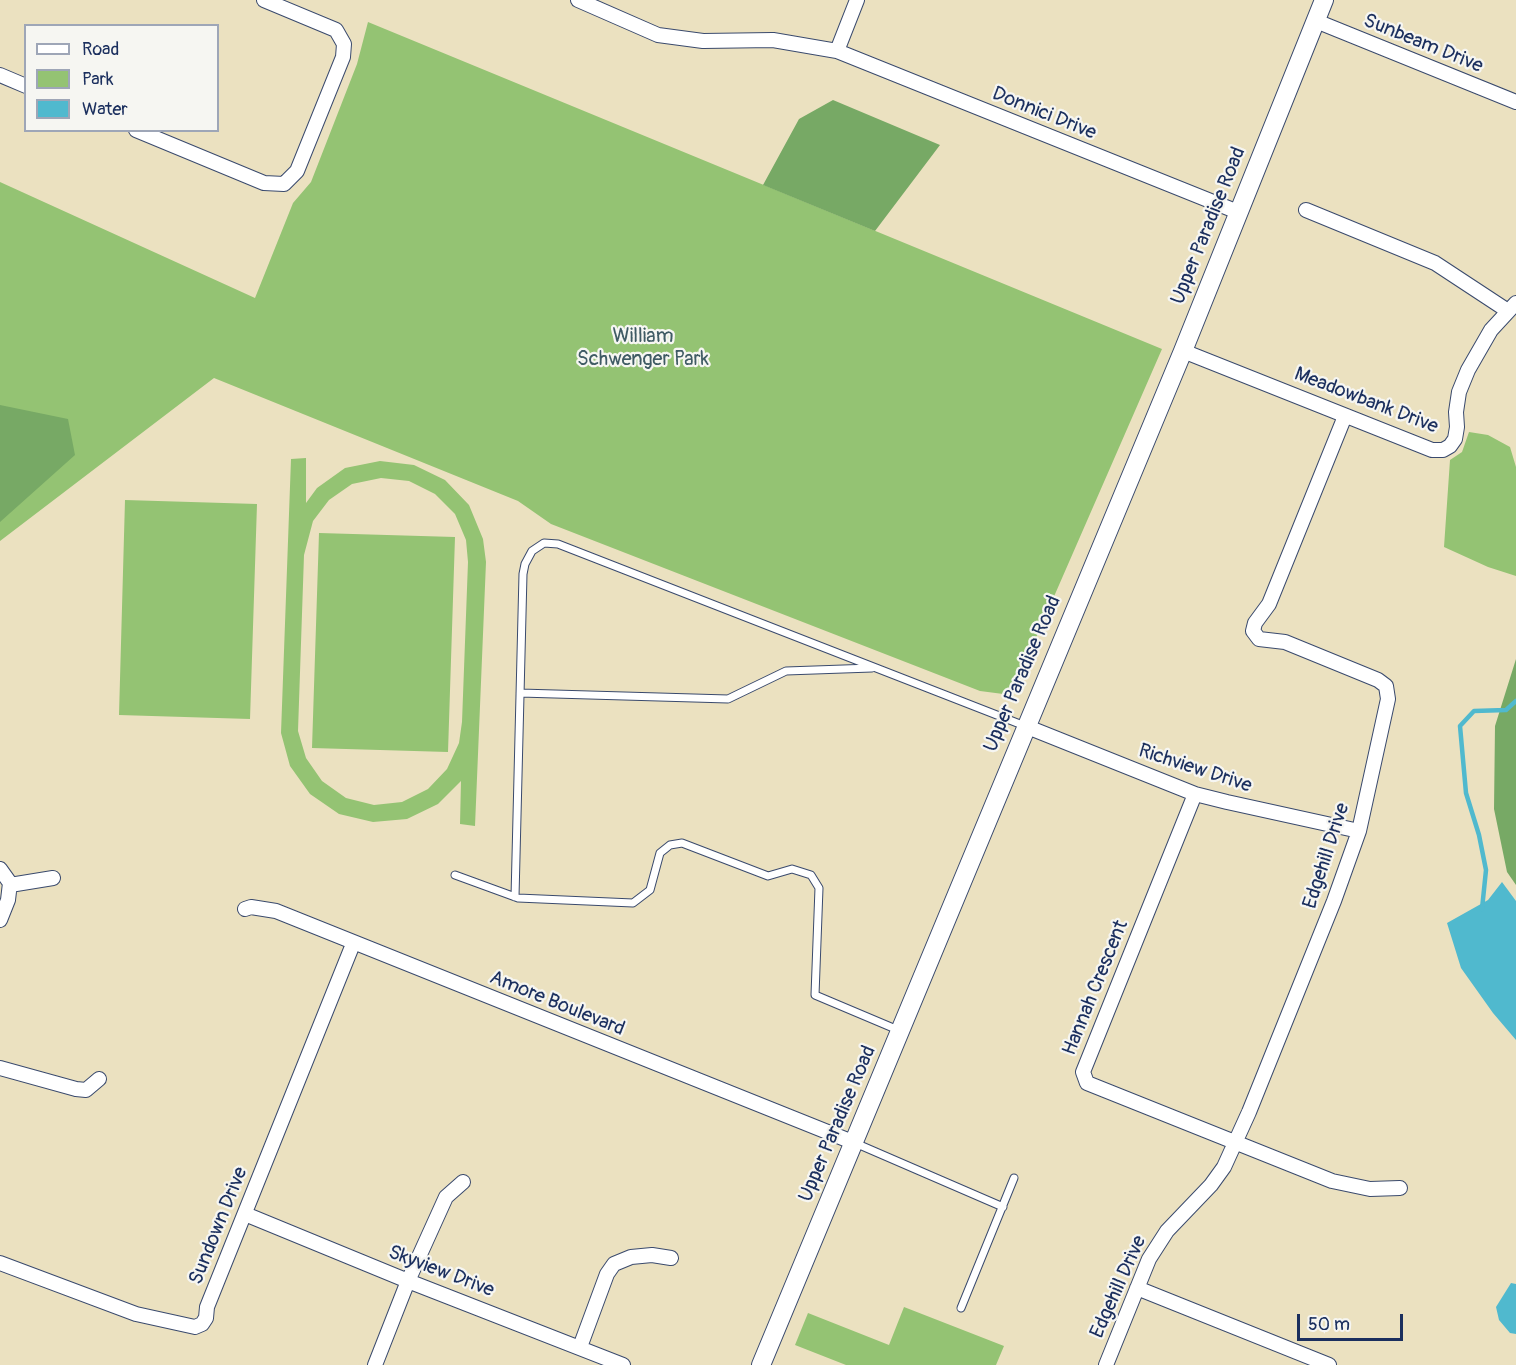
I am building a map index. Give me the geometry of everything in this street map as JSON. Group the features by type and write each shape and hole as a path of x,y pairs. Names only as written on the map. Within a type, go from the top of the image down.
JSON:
{"main road":[{"name":"Upper Paradise Road","path":"761,1365 1183,351 1324,0"}],"street":[{"name":"Donnici Drive","path":"579,0 658,35 703,41 773,40 837,51 1238,212"},
{"path":"837,51 857,0"},
{"path":"141,132 264,183 284,184 297,171 343,57 344,44 336,30 272,2"},
{"name":"Sunbeam Drive","path":"1316,21 1516,102"},
{"path":"0,75 24,85"},
{"path":"1306,210 1435,263 1512,307"},
{"name":"Meadowbank Drive","path":"1183,351 1432,450 1443,450 1455,439 1459,392 1468,370 1491,330 1512,307"},
{"name":"Edgehill Drive","path":"1106,1365 1149,1259 1167,1231 1211,1185 1224,1167 1249,1112 1335,901 1359,831 1388,699 1386,686 1378,680 1285,642 1259,639 1253,631 1255,623 1269,604 1345,416"},
{"name":"Richview Drive","path":"1025,726 1195,794 1359,831"},
{"name":"Hannah Crescent","path":"1195,794 1083,1072 1087,1083 1332,1181 1370,1189 1400,1188"},
{"path":"0,869 10,885 8,900 0,920"},
{"path":"10,885 53,878"},
{"name":"Amore Boulevard","path":"244,909 251,907 268,909 855,1143"},
{"name":"Sundown Drive","path":"0,1263 136,1314 195,1328 206,1318 207,1307 353,944"},
{"path":"0,1068 86,1090 99,1079"},
{"path":"375,1365 408,1281 446,1197 463,1182"},
{"name":"Skyview Drive","path":"245,1214 623,1365"},
{"path":"580,1347 607,1274 614,1264 631,1257 652,1255 671,1258"},
{"path":"1137,1288 1329,1365"}],"lane":[{"path":"515,897 524,571 532,551 538,545 549,542 558,544 1025,726"},
{"path":"520,693 728,699 786,671 874,668"},
{"path":"455,875 515,897 633,903 650,890 660,853 670,845 682,843 768,876 792,869 811,875 819,888 815,995 901,1031"},
{"path":"855,1143 1003,1207"},
{"path":"961,1308 1014,1178"}],"green space":[{"name":"William Schwenger Park","path":"368,22 1162,349 1011,695 980,691 551,524 518,501 214,378 0,541 0,182 255,298 293,203 311,182 357,64"},
{"path":"833,100 940,145 875,231 763,185 799,119"},
{"path":"0,405 68,419 75,455 0,522"},
{"path":"1469,432 1488,435 1510,447 1516,467 1516,576 1488,567 1444,547 1450,460 1462,452"},
{"path":"306,458 306,503 317,488 345,468 380,461 414,465 445,480 469,505 483,539 486,562 475,826 460,824 461,781 438,804 407,819 373,822 339,814 310,794 290,766 281,733 291,459","holes":["381,478 409,481 435,494 455,514 466,540 468,562 462,722 459,743 447,769 428,789 402,802 374,805 346,798 322,781 306,758 298,731 304,555 313,521 329,500 352,484"]},
{"path":"125,500 257,504 250,719 119,715"},
{"path":"319,533 455,537 448,752 312,748"},
{"path":"1516,659 1516,885 1507,872 1494,809 1495,726"},
{"path":"904,1307 1004,1346 996,1365 846,1365 795,1345 808,1313 889,1345"}],"water":[{"path":"1502,882 1516,901 1516,1040 1493,1013 1461,968 1447,923 1488,900"},
{"path":"1511,1283 1516,1284 1516,1334 1510,1333 1499,1320 1496,1307"}],"waterway":[{"path":"1482,909 1486,870 1479,835 1466,793 1460,726 1474,711 1506,710 1516,701"}]}
